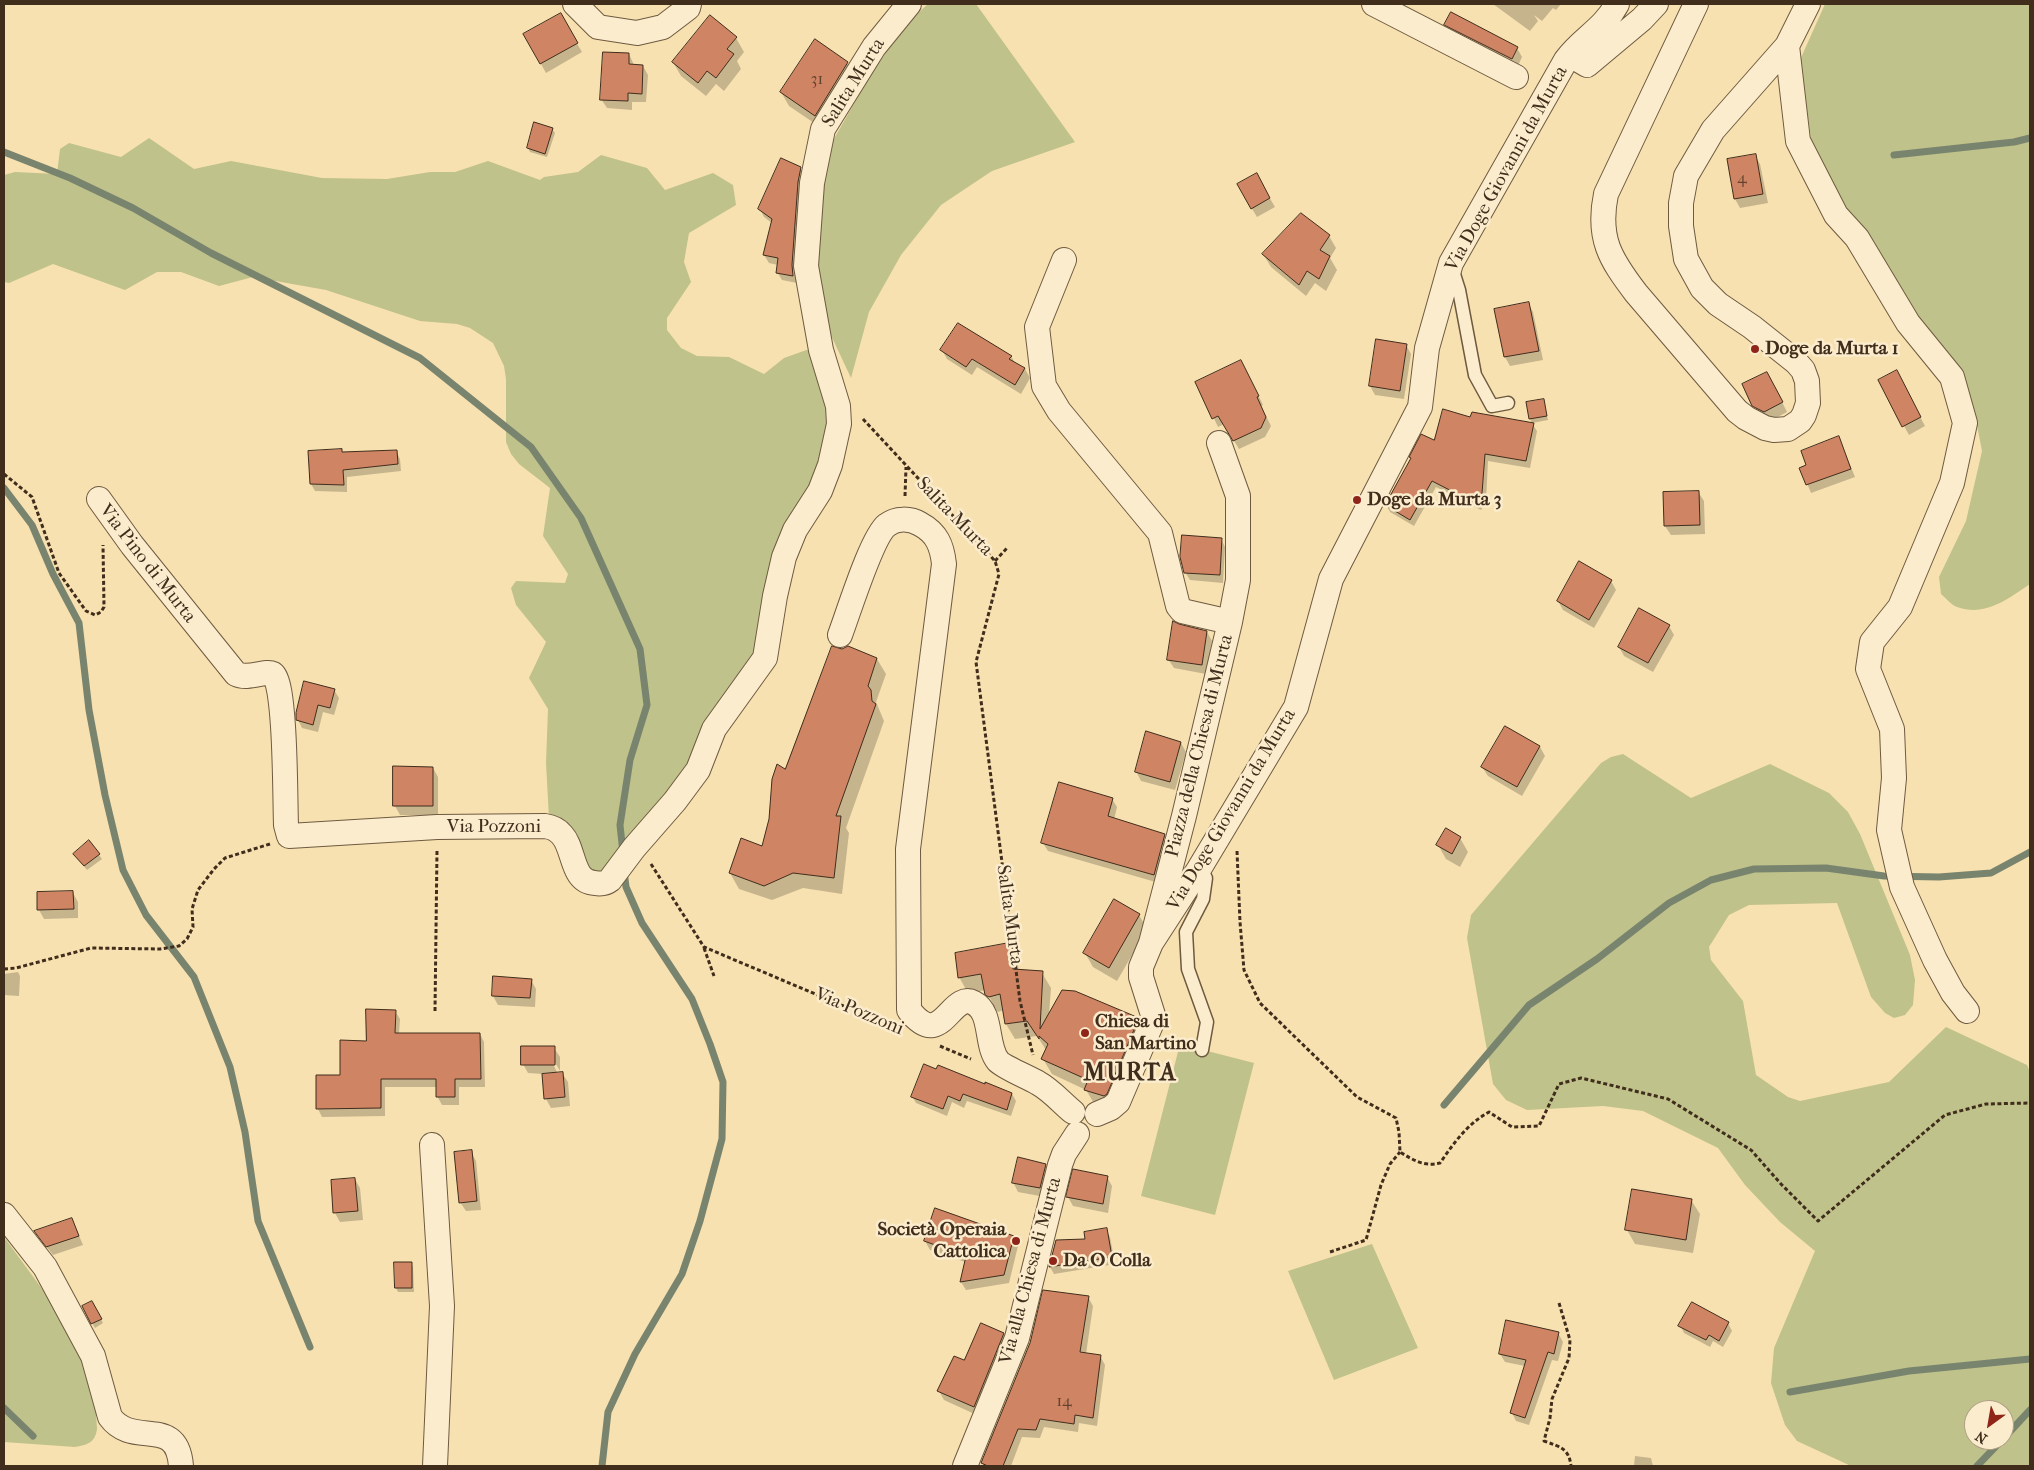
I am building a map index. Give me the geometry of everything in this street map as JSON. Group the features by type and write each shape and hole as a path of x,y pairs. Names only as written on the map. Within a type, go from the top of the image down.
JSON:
{"street":[{"path":"575,4 598,27 637,33 662,27 688,8 690,4"},
{"name":"Salita Murta","path":"634,848 675,801 698,770 714,729 765,658 774,596 784,557 795,530 820,491 830,465 840,424 838,406 821,350 806,266 812,183 823,129 874,47 909,4"},
{"path":"1374,4 1516,76"},
{"name":"Via Doge Giovanni da Murta","path":"1151,943 1199,869 1296,707 1331,579 1420,407 1427,348 1451,263 1570,55 1584,40 1600,28 1617,4"},
{"path":"1570,55 1584,64 1589,63 1656,4"},
{"path":"1696,4 1606,194 1602,222 1604,238 1620,270 1636,293 1737,411 1746,418 1774,430 1794,427 1804,415 1808,391 1803,370 1780,348 1718,304 1702,288 1686,260 1681,226 1681,203 1686,176 1713,130 1787,46 1808,4"},
{"path":"1787,46 1798,141 1836,215 1857,238 1908,324 1952,377 1965,423 1952,482 1900,607 1872,642 1868,670 1892,729 1894,778 1888,830 1902,887 1935,960 1953,993 1968,1011"},
{"name":"Piazza della Chiesa di Murta","path":"1064,260 1037,327 1044,386 1059,411 1160,533 1178,606 1182,610 1230,622"},
{"name":"Piazza della Chiesa di Murta","path":"1075,1123 1086,1106 1097,1114 1111,1108 1118,1102 1153,1020 1141,977 1143,962 1151,943 1184,816 1230,622 1238,580 1238,496 1219,443"},
{"name":"Via Pino di Murta","path":"99,499 132,545 231,670 245,677 270,673 274,675 280,688 286,826 289,836"},
{"path":"840,635 879,536 886,526 904,519 917,522 936,537 943,549 944,564 908,850 909,1010 914,1018 930,1025 939,1024 962,1002 971,1001 979,1006 983,1013 993,1050 999,1062 1040,1084 1075,1123"},
{"name":"Via Pozzoni","path":"289,836 437,827 552,827 564,838 578,874 591,883 605,884 634,848"},
{"name":"Via alla Chiesa di Murta","path":"965,1466 1017,1338 1060,1165 1075,1123"},
{"path":"432,1145 442,1306 435,1466"},
{"path":"4,1215 45,1267 93,1356 110,1417 126,1431 156,1434 169,1439 178,1448 181,1466"}],"lane":[{"path":"1451,263 1459,290 1474,375 1492,406 1508,403"},
{"path":"1199,869 1206,878 1203,898 1186,932 1188,969 1207,1022 1202,1050"}],"path":[{"name":"Salita Murta","path":"862,419 995,560 999,574 976,662 1020,1001 1040,1084"},
{"path":"904,519 906,467"},
{"name":"Via Pino di Murta","path":"4,474 32,497 59,573 86,611 95,614 101,612 104,598 102,542"},
{"path":"995,560 1008,547"},
{"path":"435,1011 437,827"},
{"path":"1222,831 1237,850 1244,970 1260,1003 1357,1097 1396,1118 1400,1152 1390,1164 1381,1185 1366,1240 1330,1252"},
{"path":"4,969 16,968 91,948 160,949 179,946 187,939 194,927 192,910 198,890 225,858 264,847 289,836"},
{"path":"634,848 654,866 704,947 714,976"},
{"name":"Via Pozzoni","path":"704,947 897,1028"},
{"path":"934,1044 980,1063"},
{"path":"1400,1152 1416,1162 1433,1165 1440,1164 1454,1142 1474,1121 1490,1112 1512,1127 1539,1126 1559,1084 1581,1078 1668,1099 1751,1150 1781,1184 1818,1221 1945,1114 1986,1104 2030,1102"},
{"path":"1559,1303 1570,1340 1569,1358 1552,1399 1550,1418 1544,1441 1567,1451 1572,1466"}],"green space":[{"path":"928,4 976,4 1075,142 992,171 941,205 901,255 869,312 851,378 829,331 815,278 815,225 831,144 872,72 909,21"},
{"path":"1825,4 2030,4 2030,584 2005,601 1987,608 1977,610 1953,605 1941,594 1939,577 1966,521 1982,451 1974,410 1963,376 1905,302 1836,203 1813,153 1800,60"},
{"path":"149,138 194,169 231,161 322,178 387,179 430,172 455,172 488,161 540,180 544,177 578,172 601,155 647,168 665,190 713,173 733,185 736,205 689,233 684,262 691,282 667,318 667,330 681,348 697,356 729,357 764,374 784,358 812,348 833,399 830,433 752,657 691,762 601,874 591,870 549,818 546,763 548,709 529,678 546,642 516,605 511,588 516,581 565,583 568,574 543,536 550,488 519,464 511,454 506,442 506,379 504,366 493,343 470,328 457,324 420,321 326,290 253,277 219,286 181,272 157,272 125,290 53,264 9,283 4,282 4,175 15,172 57,174 60,149 69,143 121,157"},
{"path":"1623,754 1691,798 1770,764 1829,793 1848,812 1860,834 1910,955 1915,980 1913,1005 1905,1015 1894,1018 1885,1013 1871,997 1837,903 1749,905 1729,915 1709,947 1711,960 1743,1001 1756,1075 1788,1097 1800,1101 1889,1082 1946,1027 2027,1065 2030,1072 2030,1466 1851,1466 1797,1441 1785,1425 1771,1383 1774,1348 1815,1251 1780,1222 1745,1185 1718,1148 1643,1111 1603,1106 1527,1110 1506,1100 1493,1084 1467,938 1471,915 1601,763 1611,757"},
{"path":"1180,1044 1254,1063 1215,1215 1141,1196"},
{"path":"4,1237 84,1346 94,1381 97,1429 92,1440 87,1444 75,1447 4,1442"},
{"path":"1372,1244 1418,1348 1334,1380 1288,1271"}],"building":[{"path":"1451,12 1518,47 1512,59 1444,25"},
{"path":"561,13 578,43 540,64 523,34"},
{"path":"710,15 737,37 727,49 734,54 716,78 707,71 698,83 672,62"},
{"path":"815,39 848,62 815,116 780,92"},
{"path":"603,52 629,53 629,64 643,65 642,94 628,93 628,101 600,100"},
{"path":"534,122 553,128 545,154 527,148"},
{"path":"1756,154 1763,194 1734,199 1727,159"},
{"path":"781,158 801,167 798,182 792,265 793,276 776,273 778,258 763,255 772,219 758,209"},
{"path":"1257,173 1270,198 1251,209 1237,184"},
{"path":"1301,213 1330,235 1320,250 1330,256 1319,279 1307,271 1299,285 1262,254"},
{"path":"1529,302 1539,351 1504,357 1494,309"},
{"path":"958,323 1012,356 1009,359 1025,368 1015,385 972,359 966,367 940,350"},
{"path":"1376,339 1407,344 1400,391 1369,386"},
{"path":"1241,360 1259,396 1257,397 1266,417 1261,428 1233,441 1218,416 1212,419 1195,382"},
{"path":"1897,370 1921,417 1902,427 1878,380"},
{"path":"1767,372 1783,402 1764,412 1752,406 1742,384"},
{"path":"1544,399 1547,416 1529,419 1526,402"},
{"path":"1443,409 1470,417 1472,412 1534,423 1526,461 1485,454 1482,493 1477,504 1432,481 1410,520 1385,505 1411,458 1409,457 1421,434 1434,440"},
{"path":"1839,436 1851,469 1806,485 1799,468 1806,465 1801,451"},
{"path":"342,449 342,452 397,450 398,464 343,470 344,485 310,484 308,451"},
{"path":"1699,491 1700,525 1664,526 1663,492"},
{"path":"1182,535 1222,538 1220,575 1184,573 1180,557"},
{"path":"1579,561 1612,580 1589,620 1557,601"},
{"path":"1639,608 1670,625 1648,663 1618,647"},
{"path":"1173,621 1207,631 1202,665 1167,660"},
{"path":"832,646 842,649 848,646 877,658 868,686 871,690 872,701 876,704 836,816 841,816 834,878 793,873 764,886 729,873 741,838 762,846 769,819 772,779 777,764 785,769"},
{"path":"304,681 335,689 330,708 318,705 313,725 296,720"},
{"path":"1505,726 1540,746 1517,787 1481,767"},
{"path":"1146,731 1181,742 1170,782 1135,772"},
{"path":"393,766 433,767 433,806 393,806"},
{"path":"1059,782 1113,798 1108,816 1165,834 1154,875 1041,843"},
{"path":"1446,828 1461,837 1452,854 1436,845"},
{"path":"89,840 100,854 84,866 73,854"},
{"path":"73,891 74,909 37,910 37,892"},
{"path":"1114,899 1140,914 1109,968 1083,953"},
{"name":"Chiesa di San Martino","path":"1009,943 1013,969 1043,971 1040,1029 1062,990 1075,991 1139,1018 1107,1094 1104,1096 1084,1090 1088,1080 1041,1059 1048,1044 1039,1036 1039,1039 1027,1021 1005,1024 1000,994 989,997 985,995 981,974 958,978 955,953"},
{"path":"493,976 532,979 530,998 492,996"},
{"path":"366,1009 396,1010 395,1033 480,1033 481,1079 455,1079 455,1097 436,1097 436,1079 381,1079 381,1108 316,1109 316,1075 340,1075 340,1040 366,1041"},
{"path":"521,1046 555,1046 555,1065 521,1065"},
{"path":"924,1064 936,1069 938,1065 1012,1093 1007,1110 963,1094 960,1101 948,1096 943,1109 911,1097"},
{"path":"563,1072 565,1097 544,1099 542,1074"},
{"path":"472,1150 477,1201 459,1203 454,1152"},
{"path":"1018,1157 1046,1164 1040,1188 1012,1183"},
{"path":"1073,1169 1108,1176 1103,1204 1066,1197"},
{"path":"355,1178 358,1211 333,1213 331,1180"},
{"path":"1632,1189 1692,1199 1686,1240 1625,1230"},
{"path":"935,1208 1014,1236 1004,1275 960,1282 966,1256 924,1241"},
{"path":"72,1218 79,1236 46,1247 34,1231"},
{"path":"1107,1228 1112,1257 1049,1267 1056,1240 1085,1239 1084,1232"},
{"path":"394,1262 412,1262 412,1288 395,1288"},
{"path":"1043,1290 1089,1296 1080,1352 1101,1355 1093,1418 1075,1415 1074,1424 1040,1419 1036,1430 1018,1429 1003,1466 988,1466 981,1463 1030,1343"},
{"path":"92,1301 102,1319 91,1324 82,1306"},
{"path":"1692,1302 1729,1322 1719,1341 1709,1335 1706,1340 1678,1326"},
{"path":"1506,1320 1559,1332 1554,1354 1548,1352 1525,1418 1510,1413 1526,1360 1499,1354"},
{"path":"981,1323 1004,1333 974,1407 937,1391 954,1356 964,1360"}],"waterway":[{"path":"1894,155 2014,142 2030,138"},
{"path":"4,152 70,178 133,208 211,253 420,358 531,447 581,518 640,649 647,705 630,760 620,825 623,853"},
{"path":"4,488 32,525 53,574 79,623 89,710 105,795 123,870 146,915 194,977 230,1067 245,1132 258,1221 310,1347"},
{"path":"1444,1105 1529,1005 1597,959 1669,903 1711,880 1754,869 1826,868 1884,876 1939,877 1991,873 2030,852"},
{"path":"602,1466 608,1412 635,1354 682,1274 700,1221 722,1139 723,1082 710,1044 692,999 642,923 626,887 624,871"},
{"path":"1790,1392 1909,1371 2030,1359"},
{"path":"4,1408 33,1436"},
{"path":"2014,1427 2030,1410"},
{"path":"1977,1466 1992,1450"}],"place":[{"name":"Doge da Murta 1","path":"1755,349"},
{"name":"Doge da Murta 3","path":"1357,500"},
{"name":"Chiesa di San Martino","path":"1085,1033"},
{"name":"Società Operaia Cattolica","path":"1016,1241"},
{"name":"Da O Colla","path":"1053,1261"}],"district":[{"name":"MURTA","path":"1130,1074"}]}
